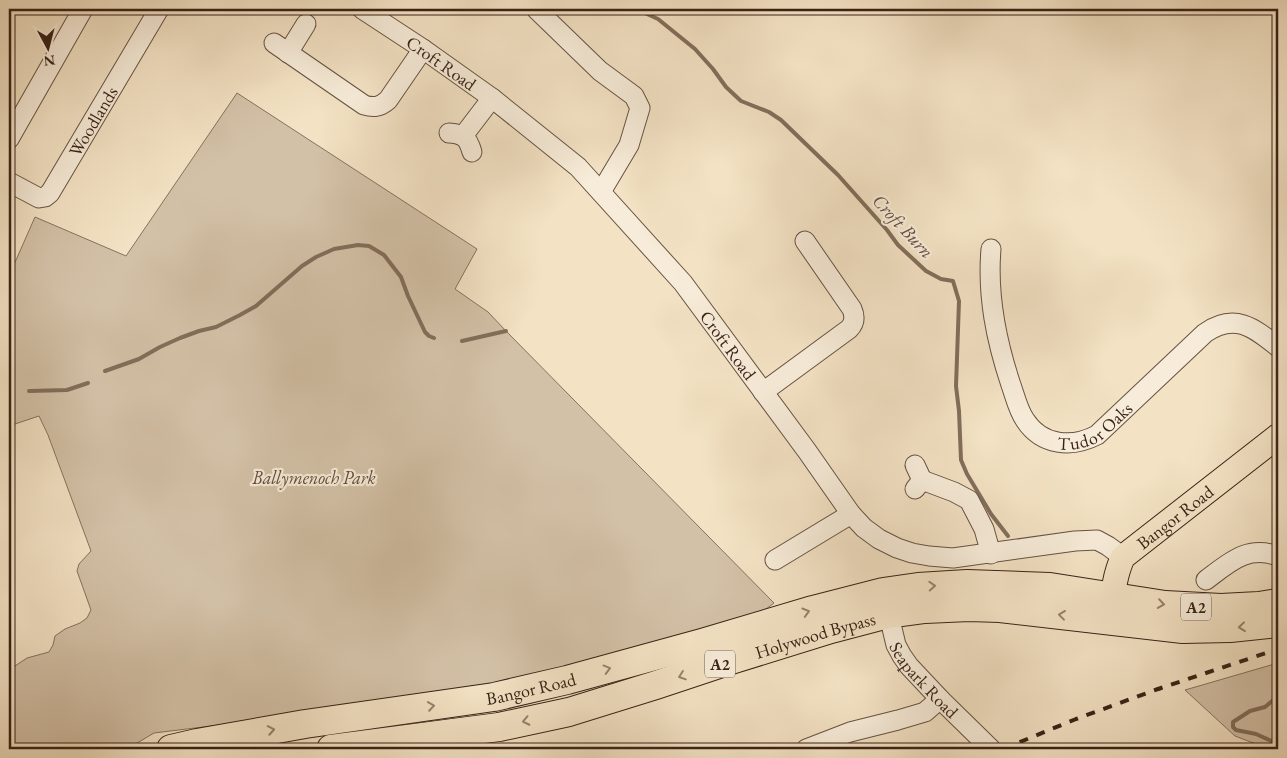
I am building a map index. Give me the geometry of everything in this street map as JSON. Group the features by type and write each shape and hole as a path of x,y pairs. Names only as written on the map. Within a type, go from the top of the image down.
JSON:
{"highway":[{"name":"Holywood Bypass","path":"331,749 499,727 569,712 831,629 918,587 985,585 1050,587 1183,629 1230,628 1278,623"},
{"name":"Bangor Road","path":"171,749 305,724 494,697 567,680 813,610 886,603"},
{"name":"Holywood Bypass","path":"1112,608 1165,605 1221,608 1278,603"}],"main road":[{"name":"Bangor Road","path":"1112,608 1114,582 1117,569 1123,557 1278,436"}],"street":[{"path":"9,139 83,9"},
{"name":"Woodlands","path":"9,182 39,198 45,197 50,193 159,9"},
{"name":"Croft Road","path":"362,9 423,48 492,98 578,167 683,283 851,514 864,528 879,539 912,553 953,558 1075,541 1097,540 1123,557"},
{"path":"536,9 600,71 634,96 640,108 629,145 601,192"},
{"path":"306,24 281,48 364,105 374,107 384,104 423,48"},
{"path":"461,140 492,98"},
{"path":"763,392 849,329 854,321 852,309 806,241"},
{"name":"Tudor Oaks","path":"991,249 990,276 993,316 1005,367 1026,421 1048,440 1068,444 1078,443 1097,435 1206,333 1220,325 1236,323 1250,327 1278,347"},
{"path":"917,478 954,492 969,500 984,529 991,554"},
{"path":"776,560 851,514"},
{"path":"1206,580 1229,571 1237,557 1246,554 1264,552 1278,556"},
{"name":"Seapark Road","path":"886,603 896,646 909,666 991,749"},
{"path":"806,749 850,732 925,712 940,699"}],"green space":[{"name":"Ballymenoch Park","path":"237,93 477,249 455,289 488,312 774,603 766,609 682,637 477,690 392,704 154,733 127,749 9,749 9,670 27,658 49,652 55,636 87,618 91,610 77,571 79,564 91,551 48,435 39,416 12,425 9,429 9,361 14,358 9,276 35,217 126,256"},
{"path":"1278,663 1278,749 1269,749 1235,736 1185,690"}],"waterway":[{"name":"Croft Burn","path":"636,9 658,19 695,49 726,87 741,101 769,112 781,120 838,175 898,245 926,271 941,279 953,281 959,301 956,386 961,460 967,474 991,514 1008,536"},
{"path":"105,371 139,359 180,338 216,327 256,306 302,266 316,257 334,249 358,245 369,246 384,255 401,277 425,332 434,338"},
{"path":"462,341 506,331"},
{"path":"29,391 67,390 88,383"},
{"name":"Croft Burn","path":"1278,696 1265,707 1250,711 1233,722 1233,727 1236,730 1256,734 1278,744"}],"railway":[{"path":"1003,749 1076,719 1158,689 1278,649"}]}
